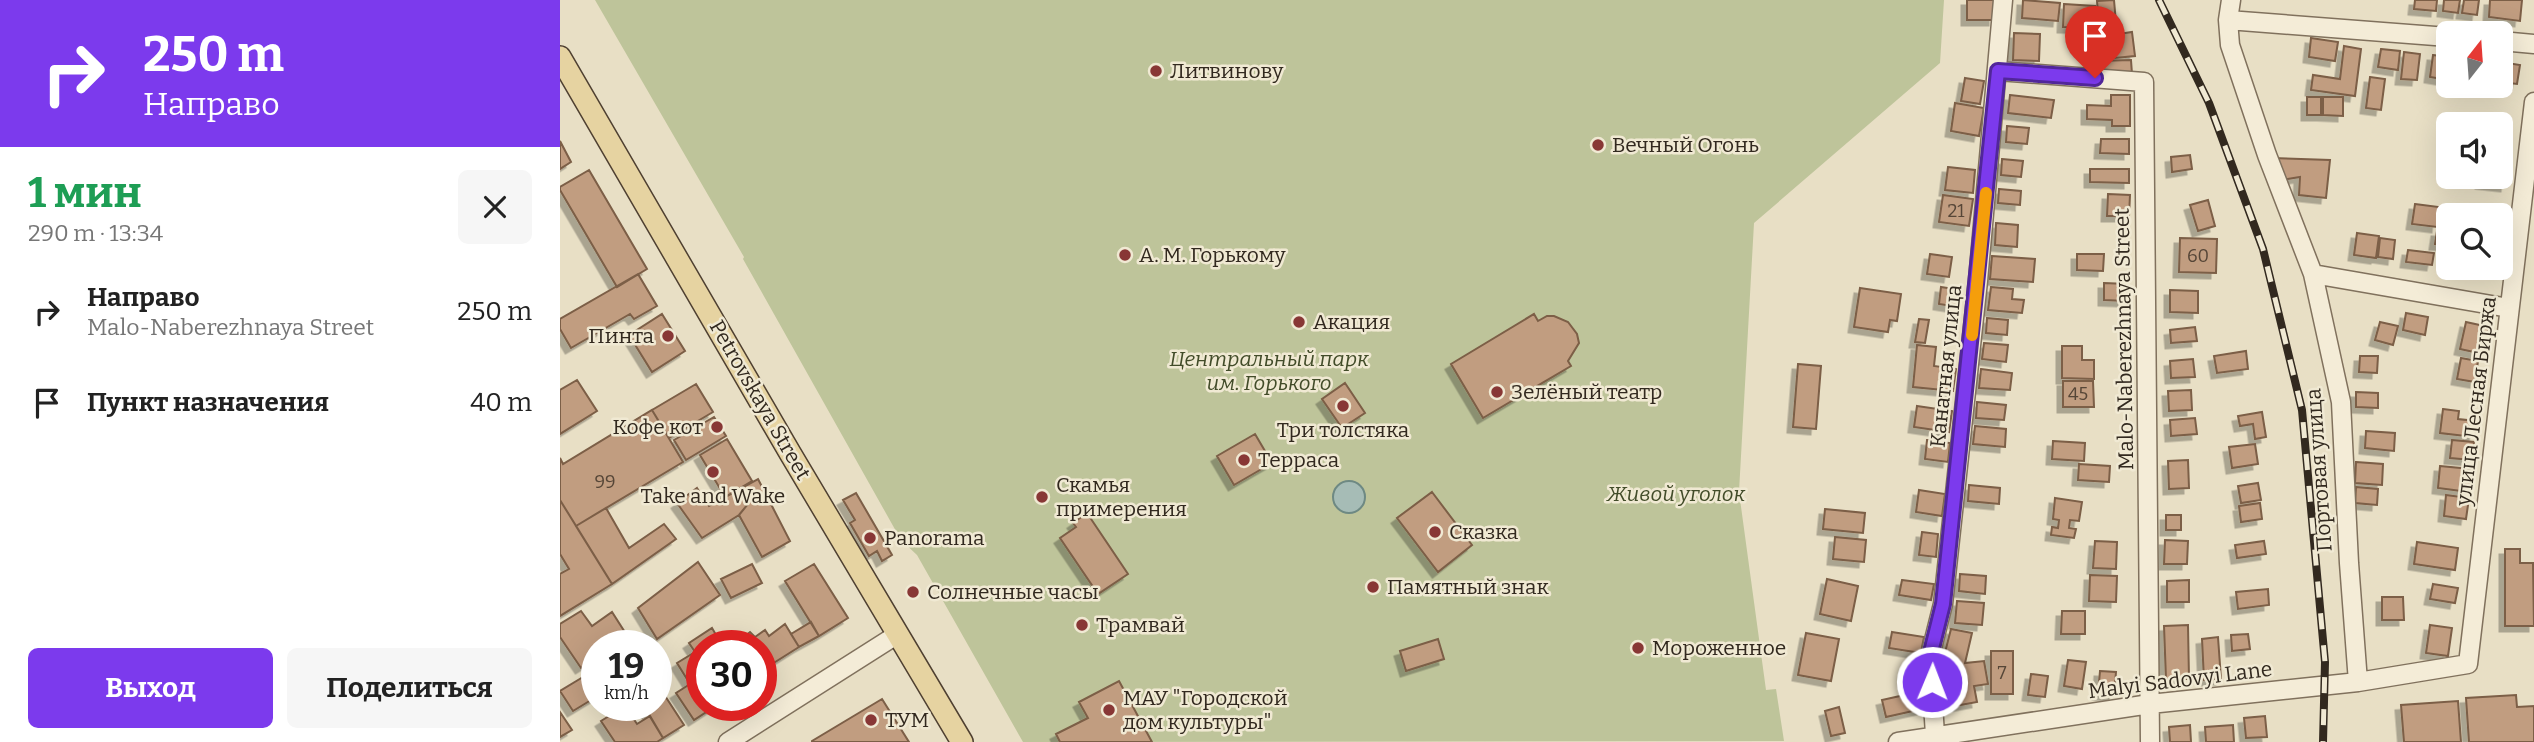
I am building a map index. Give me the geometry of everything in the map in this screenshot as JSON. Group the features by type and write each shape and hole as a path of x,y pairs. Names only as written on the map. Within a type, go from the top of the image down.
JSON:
{"main road":[{"name":"Petrovskaya Street","path":"560,57 962,742"}],"street":[{"name":"Канатная улица","path":"1935,736 1930,656 1943,604 2003,0"},
{"name":"Портовая улица","path":"2231,0 2228,20 2230,45 2267,155 2313,274 2342,402 2349,563 2358,682"},
{"path":"2228,20 2436,36"},
{"path":"2513,42 2534,44"},
{"name":"Malo-Naberezhnaya Street","path":"1998,71 2144,82 2150,742"},
{"name":"улица Лесная Биржа","path":"2468,664 2509,308 2527,224 2534,102"},
{"path":"2313,274 2509,308"},
{"path":"728,742 898,634"},
{"name":"Malyi Sadovyi Lane","path":"1898,742 1935,736 1980,736 2150,704 2358,682 2468,664"}],"green space":[{"name":"Центральный парк им. Горького","path":"595,0 1944,0 1940,63 1754,223 1739,492 1766,690 1776,689 1784,741 1023,742 917,555 901,540 744,257"}],"water":[{"path":"1349,481 1360,486 1365,497 1360,508 1349,513 1338,508 1333,497 1338,486"}],"building":[{"path":"1967,0 1994,0 1994,20 1967,20"},
{"path":"2023,0 2060,3 2058,21 2022,18"},
{"path":"2114,0 2116,23 2099,25 2097,1"},
{"path":"2415,0 2437,0 2436,11 2414,9"},
{"path":"2444,0 2460,0 2458,13 2443,11"},
{"path":"2464,0 2479,0 2477,15 2462,13"},
{"path":"2490,0 2522,0 2520,21 2489,17"},
{"path":"2064,4 2095,6 2093,28 2063,27"},
{"path":"2132,32 2135,56 2115,58 2112,35"},
{"path":"2014,33 2040,34 2039,61 2013,60"},
{"path":"2311,38 2338,42 2335,61 2309,57"},
{"path":"2344,46 2361,49 2355,96 2311,90 2313,75 2340,79"},
{"path":"2381,49 2400,51 2398,70 2378,67"},
{"path":"2404,52 2420,54 2417,80 2401,79"},
{"path":"2433,55 2436,55 2436,78 2430,77"},
{"path":"2131,60 2132,74 2097,75 2097,61"},
{"path":"2513,64 2520,65 2517,84 2513,84"},
{"path":"2370,77 2385,79 2381,110 2366,108"},
{"path":"1965,78 1984,81 1980,104 1961,101"},
{"path":"2010,95 2054,100 2051,118 2008,113"},
{"path":"2111,95 2130,95 2130,126 2112,126 2112,120 2087,119 2087,105 2111,106"},
{"path":"2307,97 2321,97 2321,115 2307,115"},
{"path":"2323,97 2343,97 2343,116 2323,115"},
{"path":"1955,103 1984,108 1979,136 1951,131"},
{"path":"2007,126 2029,128 2027,144 2006,142"},
{"path":"2101,139 2129,139 2129,154 2100,153"},
{"path":"560,141 571,162 560,169"},
{"path":"2190,155 2192,169 2172,172 2171,157"},
{"path":"2272,158 2330,160 2326,198 2299,195 2300,177 2282,180"},
{"path":"2002,159 2023,161 2021,177 2001,175"},
{"path":"1948,167 1975,170 1973,193 1945,190"},
{"path":"2090,169 2129,169 2129,183 2090,182"},
{"path":"589,170 647,269 617,287 560,190 560,187"},
{"path":"1999,189 2021,191 2020,205 1998,203"},
{"path":"2108,194 2130,195 2129,216 2107,216"},
{"path":"1943,195 1973,199 1969,226 1939,222"},
{"path":"2208,200 2215,226 2198,231 2190,205"},
{"path":"2415,204 2436,207 2436,227 2412,224"},
{"path":"1996,223 2018,225 2017,247 1995,245"},
{"path":"2357,233 2379,236 2376,258 2354,255"},
{"path":"2180,238 2217,239 2216,273 2179,272"},
{"path":"2380,238 2395,240 2393,259 2378,257"},
{"path":"2408,250 2434,253 2432,265 2406,262"},
{"path":"1930,254 1952,257 1949,277 1927,274"},
{"path":"2077,254 2104,254 2103,271 2077,270"},
{"path":"1992,256 2035,259 2033,282 1990,279"},
{"path":"638,274 657,306 634,319 630,314 571,348 560,329 560,319"},
{"path":"2104,283 2127,284 2127,301 2104,300"},
{"path":"1941,287 1961,290 1959,307 1939,304"},
{"path":"1991,287 2013,289 2012,299 2024,300 2022,313 1988,310"},
{"path":"1860,288 1901,294 1897,321 1890,320 1888,332 1854,327"},
{"path":"2170,290 2198,291 2198,313 2170,312"},
{"path":"2406,313 2428,317 2425,335 2403,330"},
{"path":"662,314 685,351 652,372 629,335"},
{"name":"Зелёный театр","path":"1534,314 1538,321 1554,316 1568,322 1577,334 1579,343 1568,361 1571,366 1483,418 1451,364"},
{"path":"1987,318 2008,320 2007,335 1986,333"},
{"path":"1919,319 1929,320 1925,343 1915,342"},
{"path":"2380,322 2398,326 2393,345 2375,340"},
{"path":"2466,322 2489,327 2483,354 2460,349"},
{"path":"2195,327 2197,341 2171,343 2170,330"},
{"path":"1984,343 2008,345 2006,362 1982,359"},
{"path":"1917,345 1936,347 1934,366 1956,369 1953,391 1913,387"},
{"path":"2062,346 2082,346 2082,360 2094,360 2094,379 2062,378"},
{"path":"2246,351 2248,369 2217,373 2214,356"},
{"path":"2360,356 2378,356 2377,373 2359,372"},
{"path":"2461,358 2478,361 2475,382 2457,379"},
{"path":"2193,359 2195,377 2171,378 2170,361"},
{"path":"1798,364 1821,366 1816,429 1793,427"},
{"path":"1981,369 2012,373 2010,390 1979,388"},
{"path":"577,380 597,411 560,434 560,390"},
{"path":"2063,381 2093,381 2094,407 2063,407"},
{"name":"Три толстяка","path":"1345,383 1365,413 1342,428 1322,399"},
{"path":"696,384 713,412 669,438 652,410"},
{"path":"2191,390 2192,410 2169,411 2168,391"},
{"path":"2356,392 2378,393 2378,408 2356,407"},
{"path":"1977,402 2006,405 2004,420 1976,418"},
{"path":"1917,406 1952,411 1949,432 1914,427"},
{"path":"2443,409 2459,411 2458,419 2476,421 2474,437 2440,433"},
{"path":"652,410 683,462 576,526 560,500 560,458 563,464"},
{"path":"2262,412 2266,437 2255,439 2253,424 2240,426 2238,416"},
{"path":"714,417 726,436 686,460 674,440"},
{"path":"2195,418 2197,434 2171,436 2170,420"},
{"path":"1975,426 2006,429 2005,447 1973,444"},
{"path":"2366,431 2395,433 2394,451 2365,448"},
{"name":"Терраса","path":"1255,434 1272,463 1234,485 1217,456"},
{"path":"727,439 752,481 725,497 700,455"},
{"path":"1927,440 1950,443 1948,462 1925,459"},
{"path":"2452,440 2474,442 2472,460 2450,458"},
{"path":"2053,441 2085,443 2084,461 2052,459"},
{"path":"2255,444 2258,464 2232,468 2229,447"},
{"path":"2188,460 2189,488 2169,489 2168,461"},
{"path":"2356,462 2383,464 2382,485 2355,483"},
{"path":"2079,464 2110,466 2109,482 2078,480"},
{"path":"2440,466 2471,469 2469,492 2438,488"},
{"path":"758,479 790,541 762,557 739,515 748,504 738,490"},
{"path":"2258,483 2261,500 2241,503 2238,486"},
{"path":"1969,485 2000,488 1999,504 1968,501"},
{"path":"2356,487 2378,489 2377,505 2355,503"},
{"path":"697,488 709,506 738,490 748,504 739,515 702,538 677,503"},
{"path":"1919,490 1945,494 1942,516 1916,512"},
{"name":"Сказка","path":"1432,492 1472,545 1438,572 1397,518"},
{"path":"856,493 892,555 882,561 877,551 869,556 850,523 855,520 843,500"},
{"path":"2446,495 2469,498 2466,519 2444,516"},
{"path":"2055,498 2082,502 2079,521 2070,520 2069,528 2076,529 2074,538 2051,535 2052,527 2058,528 2059,520 2053,519"},
{"path":"560,500 612,584 560,616 560,574 569,569 560,554"},
{"path":"2260,503 2262,519 2241,522 2239,506"},
{"path":"606,508 629,548 664,524 676,539 612,584 576,526"},
{"path":"1825,509 1865,513 1863,533 1823,529"},
{"path":"1087,513 1128,574 1098,594 1060,538 1076,527 1073,523"},
{"path":"2166,515 2181,515 2181,530 2166,530"},
{"path":"1922,532 1938,534 1936,557 1919,555"},
{"path":"1835,537 1866,540 1864,562 1833,559"},
{"path":"2165,540 2188,541 2187,564 2164,564"},
{"path":"2095,541 2117,542 2116,569 2093,568"},
{"path":"2264,541 2266,554 2237,558 2235,545"},
{"path":"2417,542 2458,548 2455,570 2414,564"},
{"path":"2505,549 2520,549 2520,563 2533,563 2534,626 2505,626"},
{"path":"698,562 720,595 670,630 651,630 638,608"},
{"path":"752,564 762,583 731,598 721,579"},
{"path":"814,564 848,618 819,636 785,581"},
{"path":"1960,574 1986,576 1985,594 1959,591"},
{"path":"2090,575 2117,576 2116,602 2089,601"},
{"path":"1827,579 1858,586 1851,621 1820,614"},
{"path":"1902,580 1934,584 1931,600 1899,595"},
{"path":"2189,580 2189,602 2167,602 2167,581"},
{"path":"2433,584 2458,588 2455,603 2430,599"},
{"path":"2268,589 2269,605 2238,609 2236,592"},
{"path":"2382,597 2403,597 2404,620 2382,620"},
{"path":"1957,601 1984,603 1982,625 1955,623"},
{"path":"581,611 592,626 612,612 624,630 581,630 581,668 560,637 560,624"},
{"path":"2062,611 2085,611 2085,634 2061,634"},
{"path":"811,622 819,636 799,647 791,634"},
{"path":"785,624 799,647 777,661 777,630"},
{"path":"2188,625 2189,679 2166,679 2164,626"},
{"path":"2430,625 2452,628 2448,656 2426,653"},
{"path":"1951,629 1972,633 1965,663 1984,661 1988,684 1974,686 1977,702 1944,708 1940,672"},
{"path":"1892,632 1924,637 1921,653 1889,648"},
{"path":"1806,633 1839,639 1831,681 1798,675"},
{"path":"2248,634 2250,649 2232,651 2231,635"},
{"path":"2218,637 2221,679 2204,680 2202,639"},
{"path":"1438,639 1444,659 1406,671 1400,651"},
{"path":"1991,651 2013,651 2013,694 1991,694"},
{"path":"686,658 686,678 677,663"},
{"path":"2068,660 2086,662 2082,689 2064,686"},
{"path":"2100,671 2116,672 2114,695 2098,694"},
{"path":"2031,674 2048,676 2045,697 2028,695"},
{"path":"581,678 581,706 573,711 560,691"},
{"name":"МАУ \"Городской дом культуры\"","path":"1119,681 1152,742 1060,742 1056,734 1088,718 1079,702"},
{"path":"686,687 686,708 676,693"},
{"path":"1918,692 1922,709 1886,717 1882,700"},
{"path":"2516,695 2517,707 2534,706 2534,742 2469,742 2466,698"},
{"name":"ТУМ","path":"882,699 909,742 812,742 812,741"},
{"path":"2458,701 2461,742 2404,742 2401,705"},
{"path":"672,707 684,725 663,738 653,721 672,721"},
{"path":"1839,707 1845,733 1831,736 1825,711"},
{"path":"560,712 572,730 560,737"},
{"path":"2265,716 2267,737 2246,738 2244,718"},
{"path":"601,721 635,721 637,724 653,721 663,738 657,742 615,742"},
{"path":"2190,725 2191,742 2170,742 2169,727"},
{"path":"2233,725 2234,742 2206,742 2205,727"}],"railway":[{"path":"2159,0 2209,103 2263,249 2302,410 2325,662 2323,742"}],"slow traffic":[{"path":"1972,335 1986,193"}],"place":[{"name":"Литвинову","path":"1156,71"},
{"name":"Вечный Огонь","path":"1598,145"},
{"name":"А. М. Горькому","path":"1125,255"},
{"name":"Акация","path":"1299,322"},
{"name":"Пинта","path":"668,336"},
{"name":"Зелёный театр","path":"1497,392"},
{"name":"Три толстяка","path":"1343,406"},
{"name":"Кофе кот","path":"717,427"},
{"name":"Терраса","path":"1244,460"},
{"name":"Take and Wake","path":"713,472"},
{"name":"Скамья примерения","path":"1042,497"},
{"name":"Сказка","path":"1435,532"},
{"name":"Panorama","path":"870,538"},
{"name":"Памятный знак","path":"1373,587"},
{"name":"Солнечные часы","path":"913,592"},
{"name":"Трамвай","path":"1082,625"},
{"name":"Мороженное","path":"1638,648"},
{"name":"МАУ \"Городской дом культуры\"","path":"1109,710"},
{"name":"ТУМ","path":"871,720"}],"route":[{"path":"1932,682 1930,656 1943,604 1998,71 2095,78"}],"park label":[{"name":"Живой уголок","path":"1676,494"}]}
